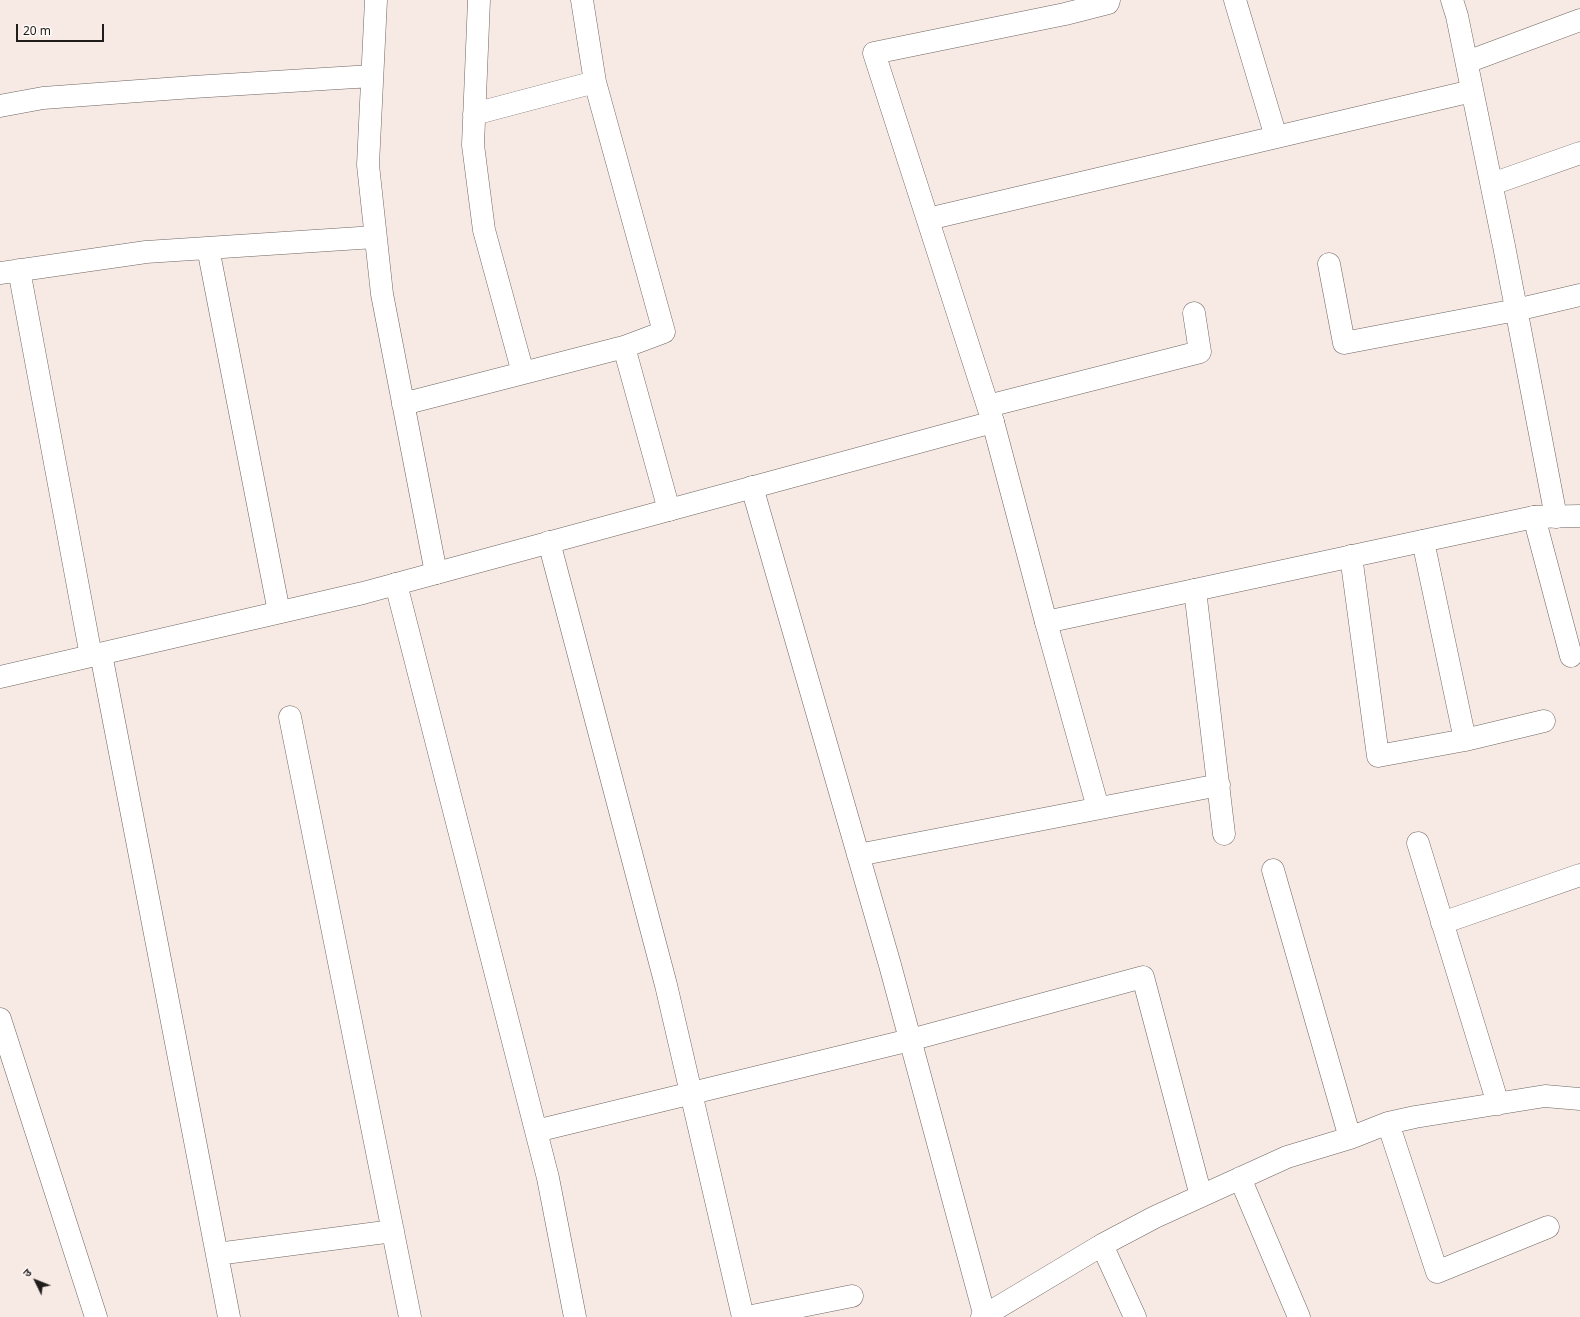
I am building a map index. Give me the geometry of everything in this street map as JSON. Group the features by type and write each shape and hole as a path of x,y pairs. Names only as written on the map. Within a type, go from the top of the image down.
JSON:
{"street":[{"path":"376,0 368,165 382,294 436,573"},
{"path":"479,0 473,145 484,230 523,373"},
{"path":"403,404 624,347 664,332 595,82 582,0"},
{"path":"1098,808 1046,622 991,414 874,53 1065,14 1108,3 1109,0"},
{"path":"1235,0 1276,137"},
{"path":"1452,0 1457,16 1492,184 1556,517"},
{"path":"1467,62 1580,20"},
{"path":"0,106 59,97 372,76"},
{"path":"474,114 595,82"},
{"path":"928,219 1472,91"},
{"path":"1492,184 1580,153"},
{"path":"229,1317 96,655 9,271 146,252 376,237"},
{"path":"208,248 279,612"},
{"path":"1329,264 1344,343 1516,310 1580,294"},
{"path":"0,677 396,584 752,488 991,414 1200,352 1194,313"},
{"path":"624,347 669,510"},
{"path":"752,488 910,1040 984,1316 1102,1245 1155,1217 1286,1157 1350,1138 1388,1123 1545,1096 1580,1099"},
{"path":"1046,622 1534,517 1580,516"},
{"path":"1534,517 1571,656"},
{"path":"1423,541 1465,740"},
{"path":"549,542 666,985 743,1317"},
{"path":"1351,556 1378,756 1465,740 1544,721"},
{"path":"396,584 548,1178 575,1317"},
{"path":"1195,590 1224,834"},
{"path":"290,717 410,1317"},
{"path":"858,855 1219,784"},
{"path":"1418,843 1498,1104"},
{"path":"1273,870 1350,1138"},
{"path":"1442,923 1580,875"},
{"path":"536,1131 910,1040 1143,977 1201,1196"},
{"path":"0,1022 96,1317"},
{"path":"1388,1123 1437,1272 1548,1227"},
{"path":"1240,1178 1299,1317"},
{"path":"217,1254 393,1231"},
{"path":"1102,1245 1135,1317"},
{"path":"747,1317 852,1296"}]}
